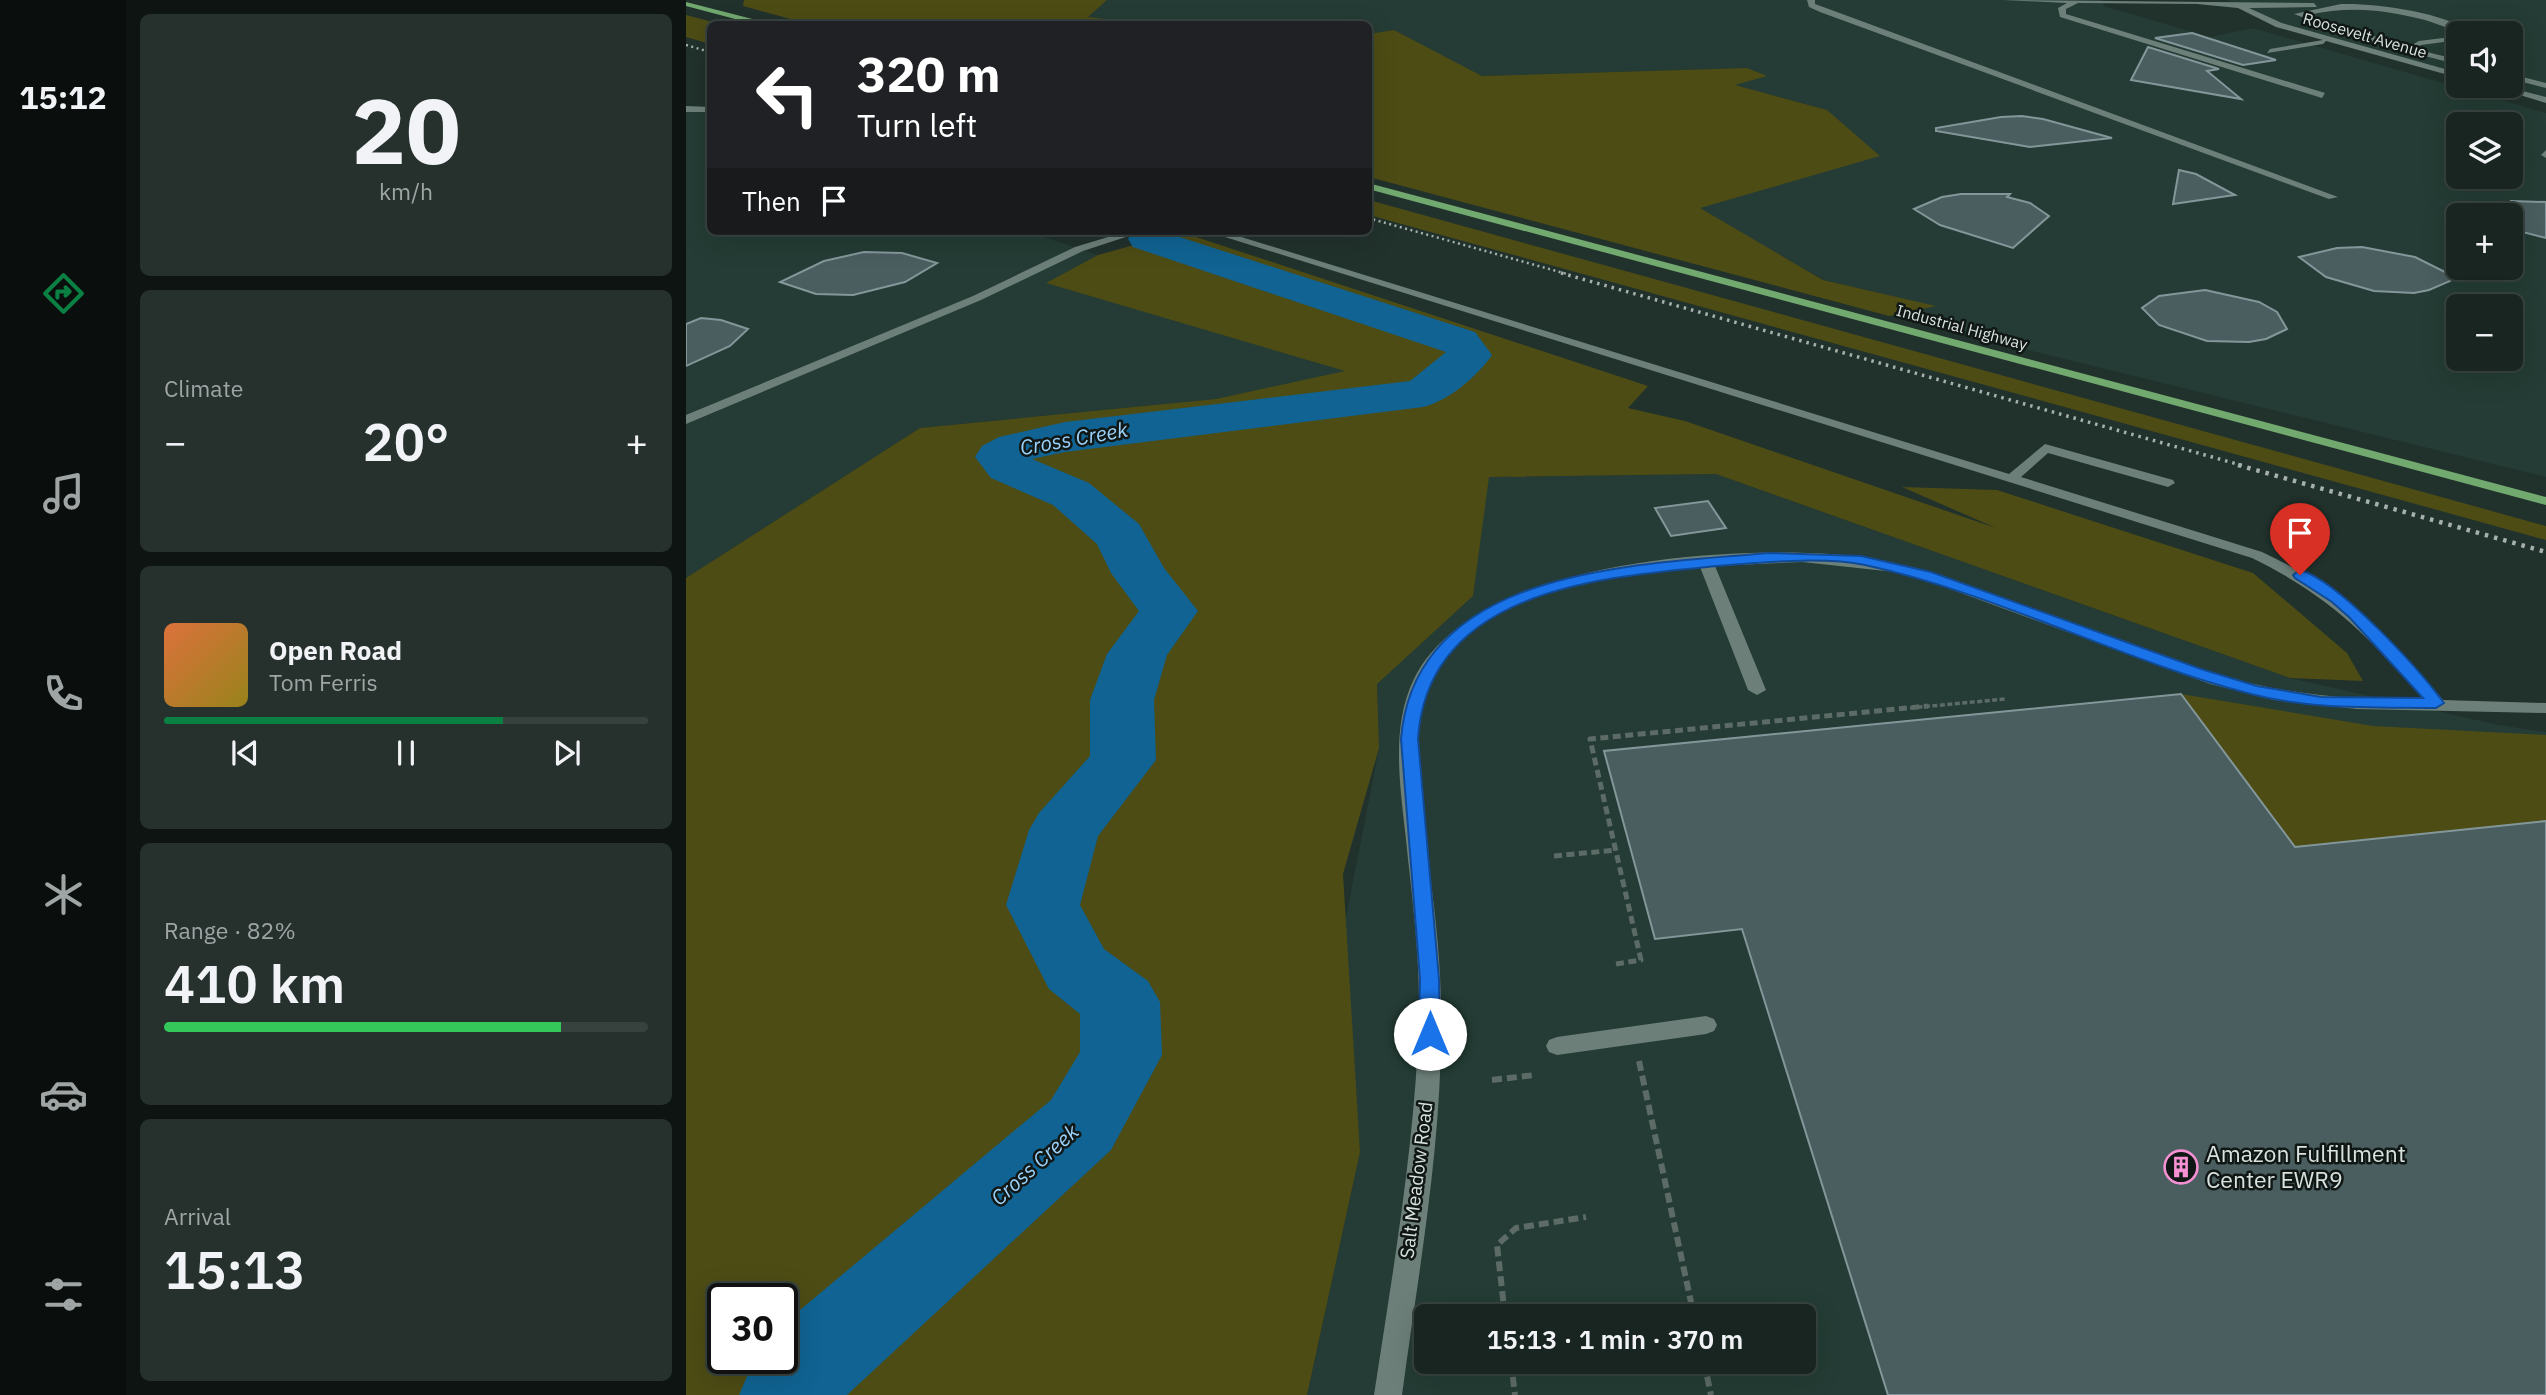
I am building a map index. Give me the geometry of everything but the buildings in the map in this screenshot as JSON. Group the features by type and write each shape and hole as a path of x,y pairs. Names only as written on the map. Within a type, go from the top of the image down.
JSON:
{"main road":[{"path":"686,4 750,21"},
{"name":"Industrial Highway","path":"1372,187 2546,501"}],"street":[{"path":"1811,0 1812,5 1836,15 2333,197"},
{"path":"2007,0 2235,6 2340,3 2411,15 2446,26"},
{"path":"2181,0 2194,3"},
{"name":"Roosevelt Avenue","path":"2227,0 2279,25 2446,72"},
{"path":"2271,0 2309,5"},
{"path":"2077,1 2062,8 2063,15 2322,95"},
{"path":"2340,3 2298,14 2446,59"},
{"path":"2354,17 2389,14 2432,26"},
{"path":"2317,22 2342,19"},
{"path":"2409,49 2419,43 2446,40"},
{"path":"2270,51 2330,41"},
{"path":"2523,79 2546,86"},
{"path":"2523,94 2546,100"},
{"path":"688,109 707,110"},
{"path":"686,420 977,298 1079,249 1126,235"},
{"path":"1222,235 1376,285 2223,543 2295,572 2337,598 2356,615 2436,703"},
{"path":"2012,478 2045,448 2168,484"},
{"name":"Salt Meadow Road","path":"1388,1395 1421,1148 1429,1055 1430,979 1409,739 1416,693 1432,664 1457,638 1490,613 1528,594 1597,575 1706,562 1793,556 1882,564 1926,575 2195,673 2255,690 2321,701 2546,708"},
{"path":"1706,562 1757,690"},
{"path":"1557,1046 1706,1025"}],"path":[{"path":"1616,964 1641,961 1590,739 2006,698"},
{"path":"1554,856 1616,850"},
{"path":"1637,1054 1691,1304"},
{"path":"1492,1080 1535,1074"},
{"path":"1504,1304 1497,1245 1516,1228 1587,1217"},
{"path":"1512,1374 1515,1395"},
{"path":"1707,1374 1712,1395"}],"shaded area":[{"path":"744,0 1107,0 1088,17 1123,21 798,21 743,6"},
{"path":"1107,0 2101,0 2104,6 2210,37 2253,28 2446,84 2446,98 2494,98 2546,113 2546,477 1889,316 1934,306 1824,280 1699,208 1827,110 1734,85 1747,68 1482,76 1394,30 1372,34 1372,21 1122,21 1087,17"},
{"path":"2227,0 2546,0 2546,100 2523,94 2523,21 2446,21 2446,72 2323,39"},
{"path":"686,15 709,21 707,43 686,37"},
{"path":"1394,30 1482,76 1747,68 1767,76 1735,85 1827,110 1880,156 1700,208 1823,280 1936,306 1889,316 1372,178 1372,34"},
{"path":"686,108 707,111 707,235 1038,235 1098,255 1047,283 1347,371 1216,399 920,428 686,578"},
{"path":"1372,201 2546,526 2546,540 1372,216"},
{"path":"1170,235 1190,235 1648,386 1628,408 1685,421 1996,528 1902,487 1997,490 2253,573 2347,653 2363,681 2290,678 1716,474 1489,477 1473,596 1377,684 1379,748 1343,874 1360,1152 1307,1395 686,1395 686,578 920,428 1216,399 1345,371 1046,283 1098,255"},
{"path":"1716,474 2290,678 2499,725 2546,732 2546,1395 1307,1395 1360,1152 1336,968 1379,749 1377,683 1473,596 1488,477"},
{"path":"2181,694 2373,726 2546,735 2546,821 2295,847"}],"waterway":[{"name":"Cross Creek","path":"789,1395 802,1371 1081,1125 1121,1055 1120,1002 1076,969 1043,905 1064,830 1123,760 1122,700 1137,654 1169,611 1139,573 1120,536 1071,494 1009,467 1000,457 1016,447 1065,437 1423,393 1470,355 1460,341 1147,239"}],"railway":[{"path":"686,45 707,51"},
{"path":"1372,219 1567,274"},
{"path":"1561,273 2244,466"},
{"path":"2238,465 2546,552"}],"place":[{"name":"Amazon Fulfillment Center EWR9","path":"2181,1167"}],"route":[{"path":"1430,1034 1430,979 1409,722 1416,693 1423,678 1443,650 1490,613 1508,603 1576,579 1622,571 1769,557 1817,556 1861,560 1926,575 2195,673 2255,690 2321,701 2366,704 2436,703 2356,615 2337,598 2300,575"}]}
